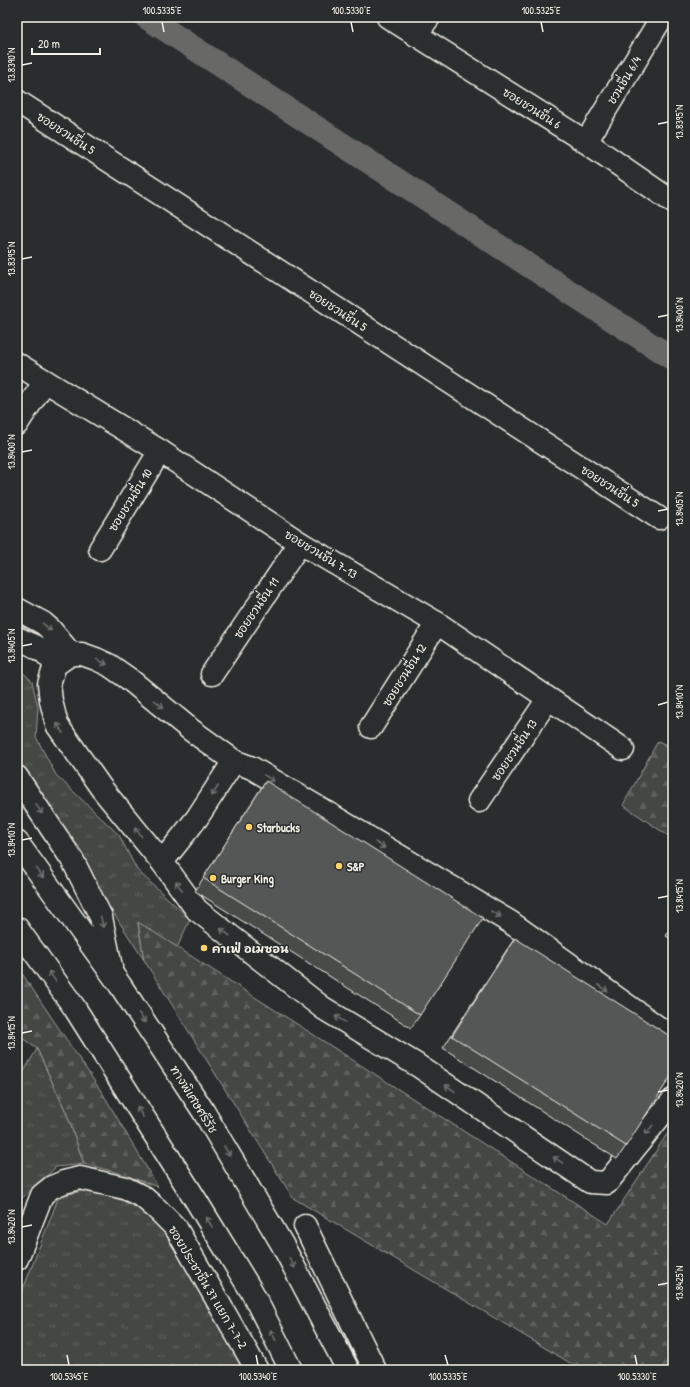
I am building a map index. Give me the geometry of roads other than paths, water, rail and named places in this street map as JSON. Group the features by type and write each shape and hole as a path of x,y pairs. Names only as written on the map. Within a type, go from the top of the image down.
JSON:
{"main road":[{"name":"ซอยชวนชื่น 6","path":"388,17 586,142 673,202"},
{"path":"416,35 429,17"},
{"name":"ชวนชื่น 6/4","path":"586,142 662,17"},
{"name":"ซอยชวนชื่น 5","path":"17,101 659,518"},
{"name":"ซอยชวนชื่น 7-13","path":"17,364 160,451 300,542 437,623 623,749"},
{"path":"17,424 45,381"},
{"name":"ซอยชวนชื่น 10","path":"100,549 160,451"},
{"name":"ซอยชวนชื่น 11","path":"212,674 300,542"},
{"path":"17,609 43,623 50,629 63,660"},
{"name":"ซอยชวนชื่น 12","path":"371,727 437,623"},
{"path":"17,638 40,648 50,657 63,660 82,654 109,665 129,679 191,730 234,761 252,768 510,922 673,1038"},
{"path":"63,660 49,684 51,701 57,725 102,789 162,862 197,910 323,1008 417,1065 590,1182 607,1183 673,1100"},
{"name":"ซอยชวนชื่น 13","path":"480,801 548,699"},
{"path":"162,862 197,818 234,761"},
{"path":"17,777 73,861 102,917 117,980"},
{"name":"ทางพิเศษศรีรัช","path":"17,842 117,980 202,1109 282,1244 348,1370"},
{"path":"17,928 74,1007 252,1292 291,1370"},
{"name":"ซอยประชาชื่น 37 แยก 7-7-2","path":"17,1259 42,1195 52,1187 80,1178 125,1188 143,1197 176,1228 257,1370"},
{"path":"305,1226 375,1370"}],"waterway":[{"path":"146,17 673,359"}],"place":[{"name":"Starbucks","path":"249,827"},
{"name":"S&P","path":"339,866"},
{"name":"Burger King","path":"213,878"},
{"name":"คาเฟ่ อเมซอน","path":"204,948"}]}
